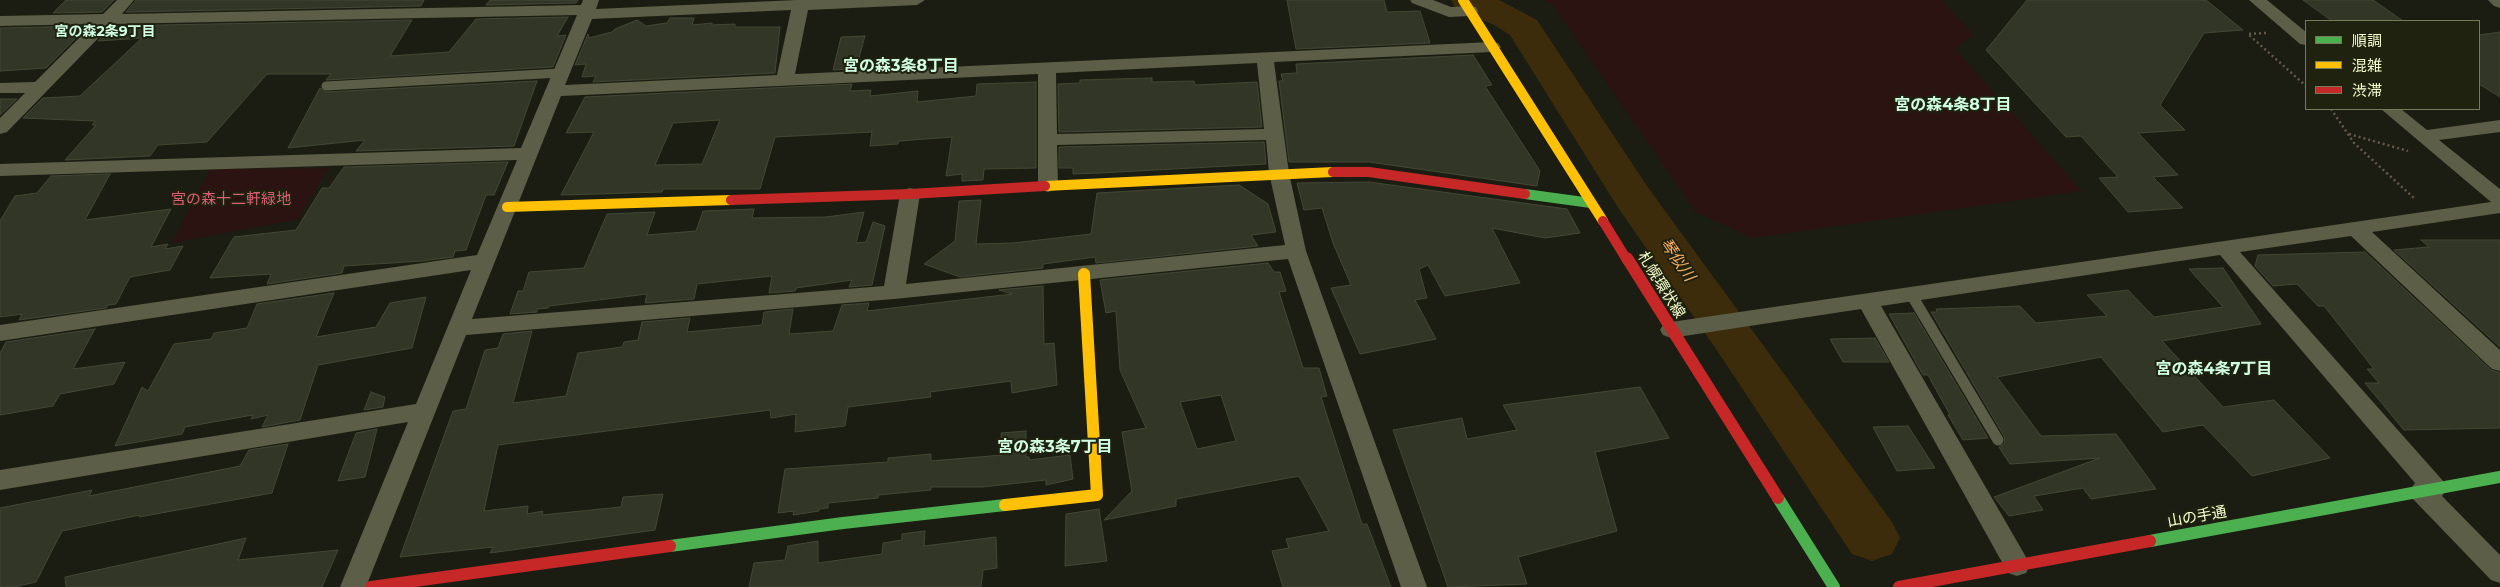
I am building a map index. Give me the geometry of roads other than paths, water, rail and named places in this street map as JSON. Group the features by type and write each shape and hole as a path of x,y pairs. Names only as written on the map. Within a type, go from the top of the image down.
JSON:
{"street":[{"path":"0,128 126,0"},
{"path":"0,21 917,0"},
{"path":"1418,0 1449,12 1467,6"},
{"path":"2257,0 2305,39"},
{"path":"2496,0 2500,3"},
{"path":"785,79 801,4"},
{"name":"札幌環状線","path":"1467,6 1834,587"},
{"path":"353,587 588,8"},
{"path":"558,82 785,79 1492,47"},
{"path":"1265,58 1279,173 1296,251 1414,587"},
{"path":"1047,68 1048,186"},
{"path":"0,88 41,87"},
{"path":"2391,110 2420,145 2500,199"},
{"path":"2420,145 2500,126"},
{"path":"1048,140 1274,134"},
{"path":"0,170 529,154"},
{"path":"507,207 910,194 1279,173 1369,172 1591,203"},
{"path":"894,292 910,194"},
{"path":"1671,330 2500,207"},
{"path":"2355,228 2500,363"},
{"path":"2225,248 2428,490 2500,572"},
{"path":"458,328 894,292 1296,251"},
{"path":"0,333 486,261"},
{"path":"370,587 843,523 1097,495 1084,274"},
{"path":"1867,300 2017,565"},
{"path":"0,480 425,411"},
{"name":"山の手通","path":"1899,587 2500,477"}],"lane":[{"path":"326,86 558,82"},
{"path":"1911,294 1998,440"}],"waterway":[{"name":"琴似川","path":"1469,0 1507,17 1524,28 1632,196 1731,334 1872,538"}],"district":[{"name":"宮の森2条9丁目","path":"105,32"},
{"name":"宮の森3条8丁目","path":"901,66"},
{"name":"宮の森4条8丁目","path":"1953,105"},
{"name":"宮の森4条7丁目","path":"2214,369"},
{"name":"宮の森3条7丁目","path":"1055,447"}],"park label":[{"name":"宮の森十二軒緑地","path":"231,200"}]}
